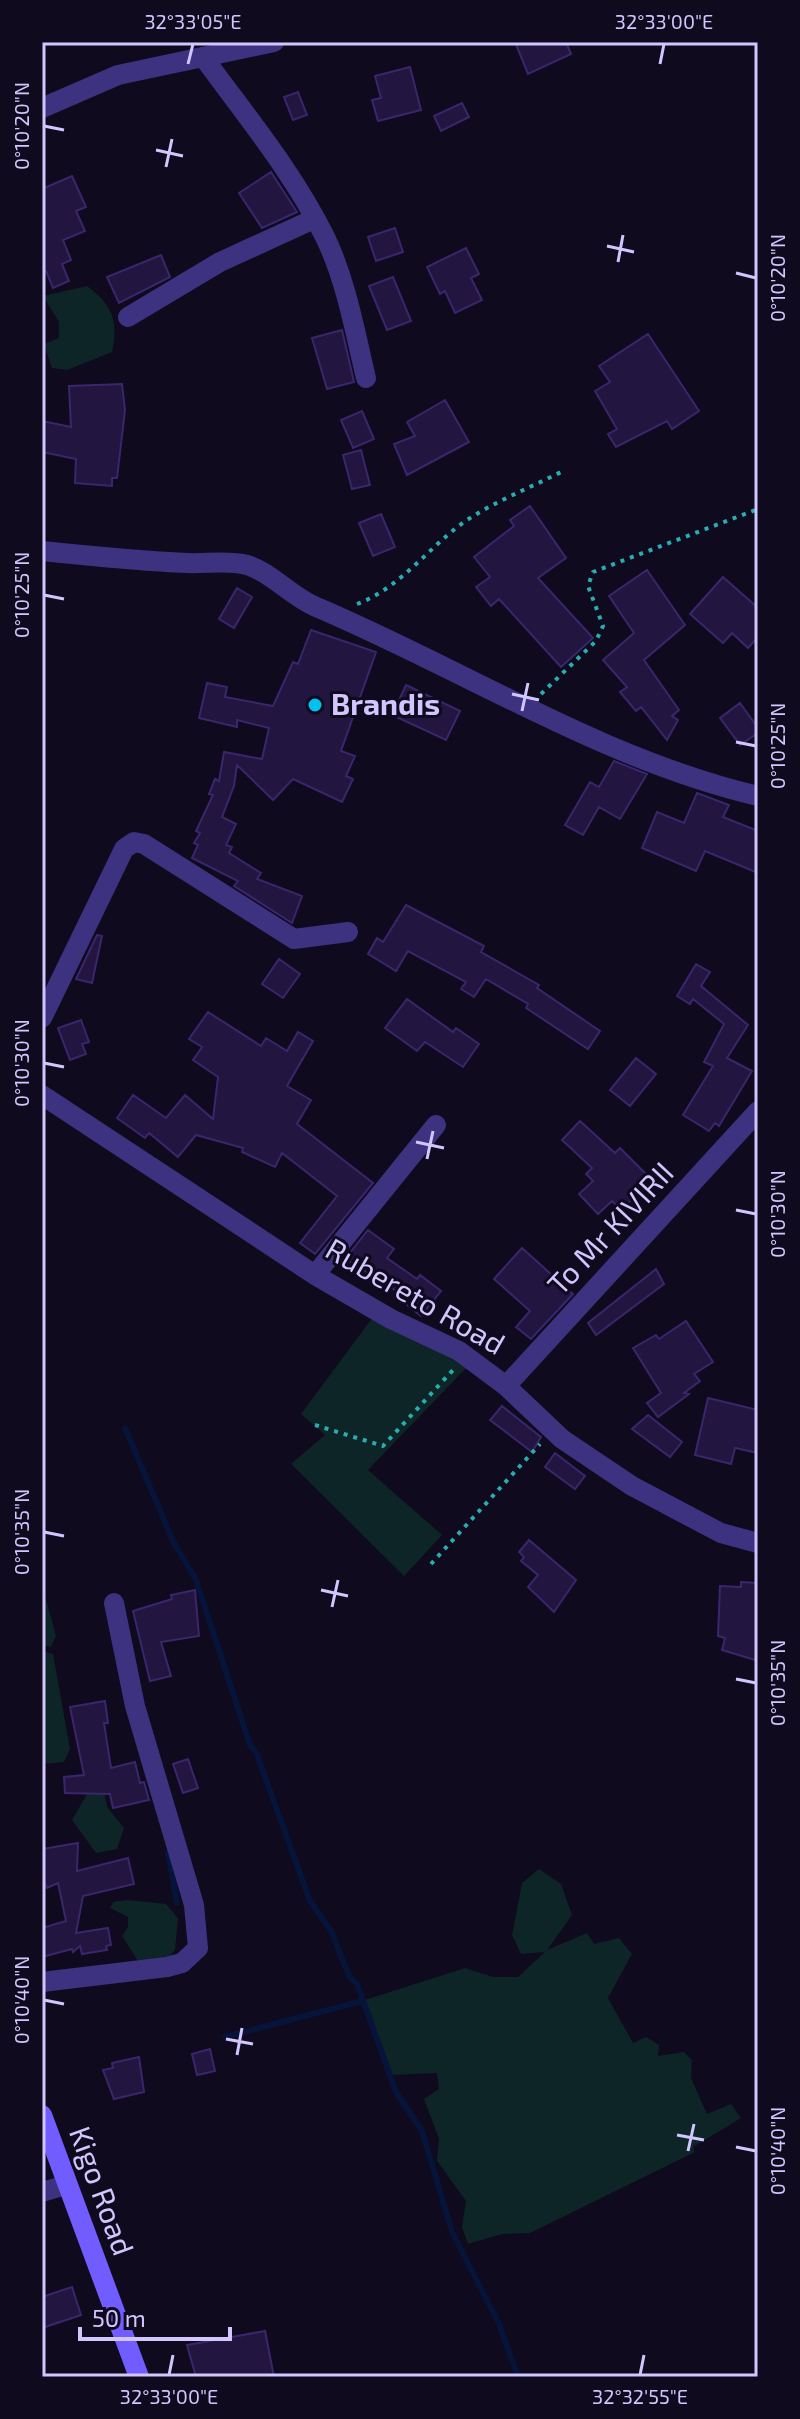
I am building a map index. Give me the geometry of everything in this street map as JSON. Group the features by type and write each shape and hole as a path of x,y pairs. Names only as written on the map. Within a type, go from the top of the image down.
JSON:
{"street":[{"path":"42,108 118,75 274,42"},
{"path":"204,58 261,134 325,238 348,305 366,378"},
{"path":"128,317 220,262 314,219"},
{"path":"42,551 187,563 245,564 258,569 300,600 573,730 702,781 758,796"},
{"path":"42,1018 124,849 134,842 144,844 294,939 348,932"},
{"name":"Rubereto Road","path":"42,1095 315,1275 465,1356 506,1386 553,1431 632,1486 721,1533 758,1543"},
{"name":"To Mr KIVIRII","path":"506,1386 758,1111"},
{"path":"315,1275 436,1125"},
{"path":"42,1982 167,1967 182,1963 198,1948 194,1905 135,1706 114,1603"},
{"name":"Kigo Road","path":"42,2115 139,2377"},
{"path":"42,2192 66,2185"}],"path":[{"path":"332,613 371,598 462,524 498,502 563,471"},
{"path":"528,707 596,641 603,626 588,586 593,572 758,509"},
{"path":"315,1425 383,1446 465,1356"},
{"path":"431,1564 553,1431"}],"green space":[{"path":"87,286 112,314 115,332 112,352 67,370 52,368 44,344 59,338 59,322 43,296"},
{"path":"373,1317 445,1349 467,1367 368,1470 442,1535 404,1576 291,1464 325,1435 301,1414"},
{"path":"42,1585 56,1636 51,1647 42,1645"},
{"path":"42,1651 53,1654 70,1749 64,1762 42,1764"},
{"path":"103,1785 107,1807 124,1828 117,1849 96,1853 72,1820 90,1789"},
{"path":"539,1869 561,1884 572,1915 547,1950 587,1933 594,1944 619,1938 632,1954 608,1998 633,2043 646,2037 659,2045 658,2056 684,2052 692,2060 691,2078 707,2114 731,2104 741,2118 693,2147 695,2152 530,2233 502,2234 468,2244 462,2227 466,2201 437,2161 439,2139 424,2099 439,2089 437,2073 392,2075 365,2000 465,1968 493,1977 518,1977 545,1952 521,1954 512,1935 522,1883"},
{"path":"128,1900 166,1904 178,1918 175,1950 167,1959 138,1961 122,1936 128,1927 128,1917 110,1908 113,1902"}],"building":[{"path":"515,42 566,42 571,54 528,74"},
{"path":"410,67 421,110 378,121 372,100 381,98 375,76"},
{"path":"298,92 307,115 293,120 284,97"},
{"path":"462,103 469,117 441,131 434,116"},
{"path":"271,172 297,212 262,228 239,193"},
{"path":"72,176 86,207 76,211 85,231 63,240 71,260 62,264 69,281 53,288 46,271 42,272 42,189"},
{"path":"395,228 403,252 376,261 368,237"},
{"path":"466,248 479,274 471,278 482,300 455,313 445,291 440,294 427,267"},
{"path":"161,255 170,277 119,303 107,277"},
{"path":"393,277 411,321 387,330 369,286"},
{"path":"342,330 354,382 327,389 312,338"},
{"path":"648,334 699,411 672,429 667,421 616,447 608,434 617,429 595,391 610,382 599,366"},
{"path":"122,384 125,410 117,478 112,478 112,486 75,483 76,459 42,452 42,421 71,427 69,386"},
{"path":"445,400 469,442 407,475 394,444 415,436 407,422"},
{"path":"362,411 374,439 353,448 341,420"},
{"path":"361,450 370,485 352,489 343,455"},
{"path":"530,506 566,558 538,578 593,638 561,667 499,599 491,606 476,587 490,577 474,557 514,526 510,520"},
{"path":"381,514 395,547 373,556 359,523"},
{"path":"647,570 685,625 644,660 679,710 672,716 678,720 667,740 641,707 636,711 620,692 627,687 603,660 634,633 609,596"},
{"path":"723,577 758,608 758,637 748,648 732,633 723,643 690,614"},
{"path":"237,588 252,597 234,628 219,619"},
{"path":"311,630 376,652 341,751 355,756 346,776 353,779 342,802 293,779 273,800 237,765 234,786 222,817 236,824 226,845 232,847 229,853 261,873 257,879 302,896 292,923 234,886 238,881 192,858 198,845 194,843 200,833 196,831 213,795 209,794 215,779 219,781 224,752 262,759 269,728 237,720 237,727 199,718 207,683 227,687 225,697 273,706 293,662 298,664"},
{"path":"406,685 460,711 446,740 392,715"},
{"path":"740,703 758,728 758,733 740,745 720,718"},
{"path":"614,761 647,774 620,819 599,807 583,835 565,825 590,782 599,787"},
{"path":"697,793 729,805 723,817 758,831 758,873 705,851 696,871 642,848 657,812 684,823"},
{"path":"406,905 484,946 481,952 539,985 537,988 600,1031 588,1049 526,1008 528,1004 486,979 474,997 461,989 466,982 408,951 396,971 368,954 377,938 383,942"},
{"path":"97,935 102,936 92,983 76,979"},
{"path":"279,959 300,974 283,998 262,984"},
{"path":"696,964 710,972 701,986 748,1025 727,1058 752,1071 719,1126 715,1123 709,1131 683,1115 713,1066 704,1062 724,1024 693,999 690,1004 677,996"},
{"path":"407,999 453,1032 456,1028 479,1044 463,1067 425,1042 417,1051 385,1028"},
{"path":"208,1012 261,1046 266,1038 287,1051 298,1032 313,1041 287,1086 311,1100 297,1124 373,1183 315,1254 300,1243 337,1196 282,1153 275,1167 242,1152 243,1148 196,1135 178,1157 149,1133 145,1138 117,1118 133,1095 166,1118 185,1095 213,1119 218,1077 193,1060 202,1047 189,1039"},
{"path":"81,1020 89,1042 82,1044 86,1054 70,1060 58,1028"},
{"path":"636,1058 656,1074 630,1106 610,1090"},
{"path":"580,1121 615,1153 620,1148 648,1176 636,1188 640,1192 621,1210 612,1201 598,1214 579,1194 593,1181 586,1174 592,1168 562,1140"},
{"path":"368,1230 394,1249 387,1258 417,1279 420,1275 441,1291 421,1316 401,1300 404,1296 345,1259"},
{"path":"522,1248 573,1294 531,1339 516,1327 530,1311 494,1279"},
{"path":"656,1269 664,1284 596,1335 588,1323"},
{"path":"686,1321 713,1362 694,1374 700,1381 684,1393 689,1394 658,1417 647,1403 661,1393 633,1348 656,1335 659,1339"},
{"path":"708,1398 758,1410 758,1453 735,1448 731,1464 695,1455"},
{"path":"502,1406 541,1437 532,1452 490,1420"},
{"path":"648,1415 682,1442 670,1457 632,1429"},
{"path":"555,1453 585,1476 575,1489 545,1467"},
{"path":"529,1540 576,1580 554,1612 528,1587 538,1575 521,1561 524,1557 519,1552"},
{"path":"741,1582 758,1583 758,1648 755,1660 722,1650 725,1638 718,1636 720,1586 741,1587"},
{"path":"195,1590 199,1636 161,1642 171,1676 150,1681 133,1611 172,1599 171,1595"},
{"path":"105,1701 108,1723 104,1723 111,1768 135,1762 140,1783 144,1782 149,1800 113,1808 110,1794 65,1793 64,1777 84,1775 70,1707"},
{"path":"188,1759 198,1788 183,1793 173,1764"},
{"path":"78,1843 77,1871 128,1858 134,1884 83,1896 76,1933 108,1928 111,1945 106,1946 107,1950 82,1954 80,1946 73,1952 72,1949 42,1957 42,1928 66,1921 58,1883 47,1888 42,1877 42,1849"},
{"path":"210,2049 215,2071 197,2075 192,2054"},
{"path":"139,2057 144,2092 114,2099 103,2070 113,2068 112,2063"},
{"path":"72,2287 81,2315 42,2328 42,2297"},
{"path":"265,2331 274,2377 196,2377 187,2345"}],"waterway":[{"path":"125,1428 173,1541 196,1580 250,1745 256,1752 310,1901 331,1931 349,1976 357,1984 396,2092 422,2131 452,2232 499,2324 518,2377"},
{"path":"168,1853 177,1903"},
{"path":"225,2037 362,2001"}],"place":[{"name":"Brandis","path":"315,705"}]}
